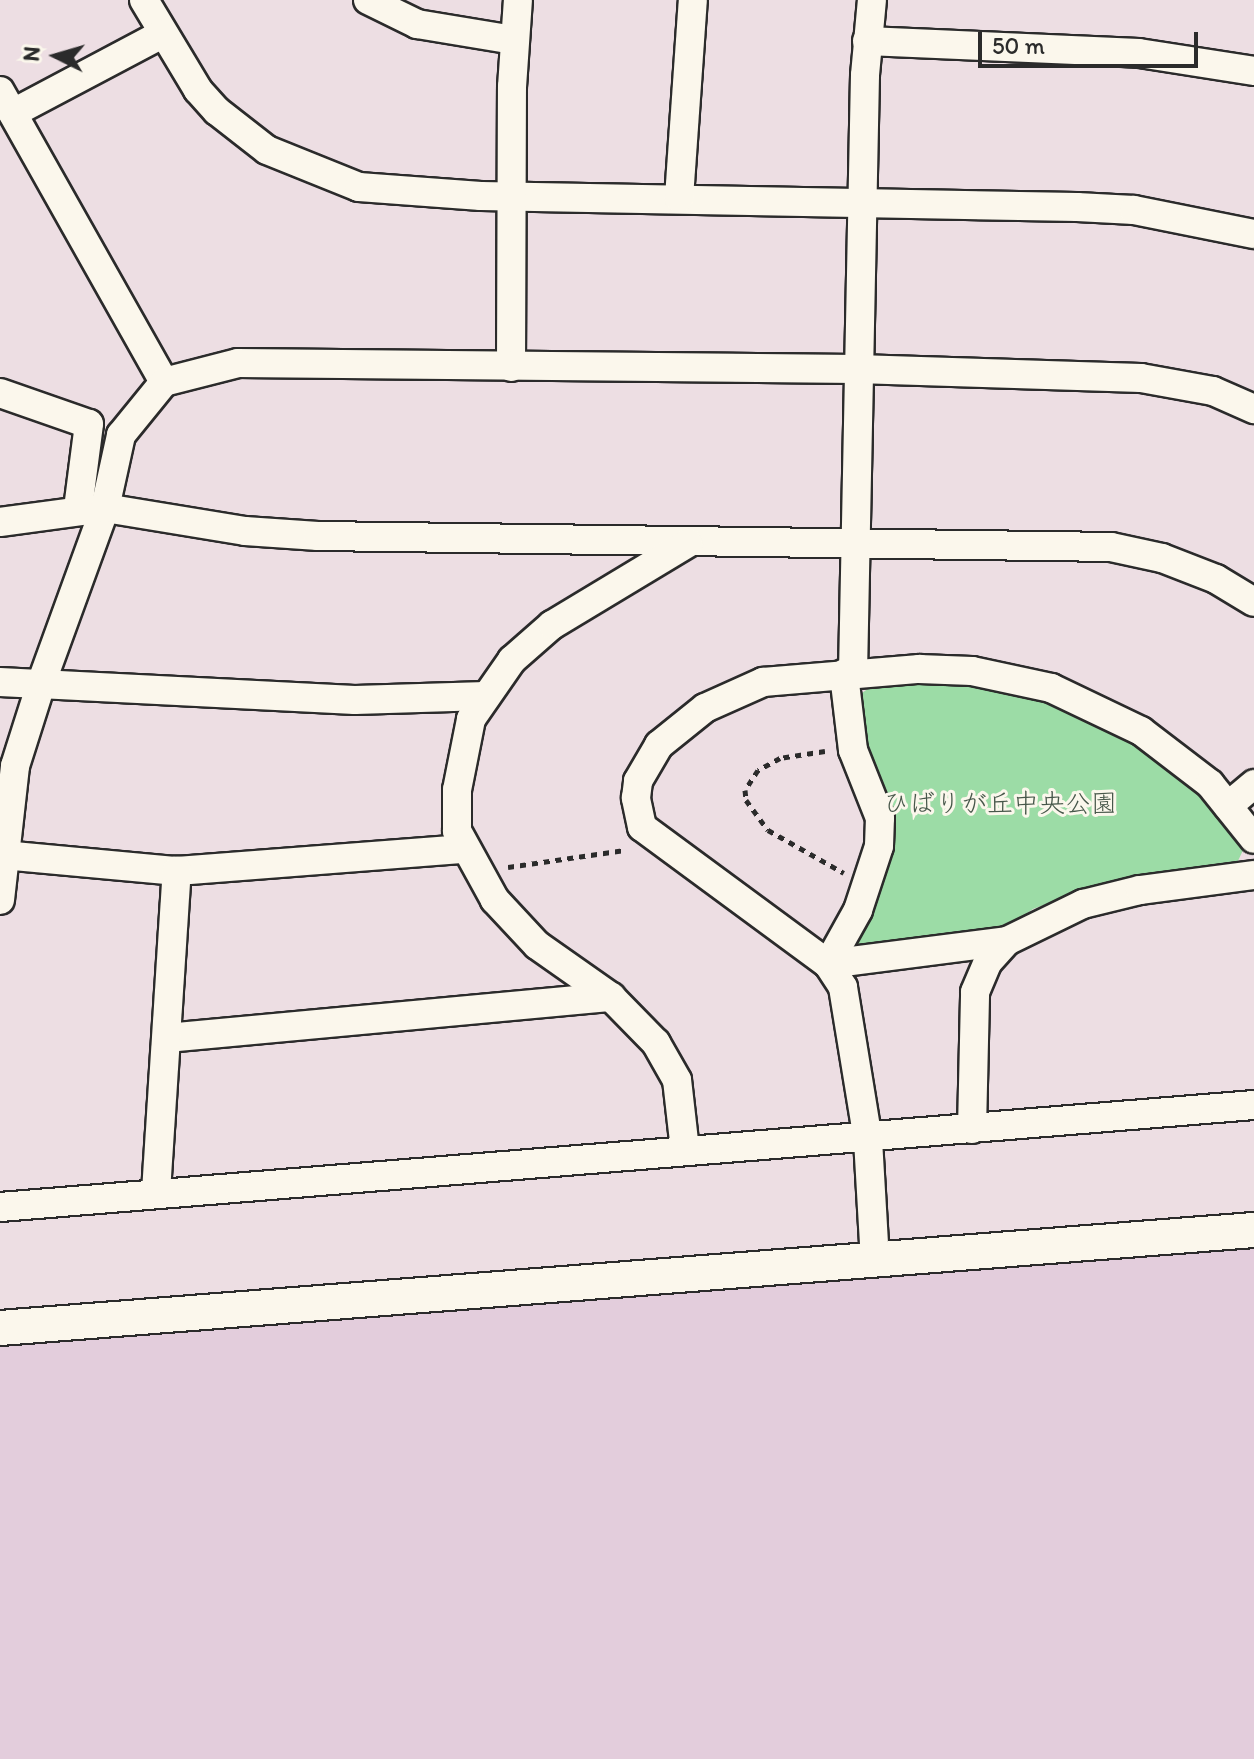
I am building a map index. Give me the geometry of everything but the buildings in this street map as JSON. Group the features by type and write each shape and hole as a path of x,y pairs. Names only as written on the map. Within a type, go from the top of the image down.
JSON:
{"street":[{"path":"144,0 162,34 217,111 267,150 295,165 382,190 1134,210 1254,234"},
{"path":"368,0 417,24 514,40"},
{"path":"511,367 511,195 514,40 518,0"},
{"path":"679,198 693,0"},
{"path":"828,964 866,884 879,846 880,818 853,750 849,673 861,202 867,41 872,0"},
{"path":"162,34 6,102 164,382"},
{"path":"867,41 1139,53 1254,71"},
{"path":"0,900 15,766 91,508 121,435 164,382 238,363 857,369 1141,378 1213,391 1254,409"},
{"path":"0,393 89,424 91,508"},
{"path":"0,522 91,508 245,531 318,536 1111,547 1162,558 1216,579 1254,602"},
{"path":"685,1150 677,1080 656,1043 611,997 537,945 470,860 457,831 460,755 471,719 512,660 552,625 688,542"},
{"path":"875,1261 868,1140 853,1028 843,987 828,964 653,839 638,813 638,781 673,732 744,687 849,673 972,671 1051,688 1141,731 1210,784 1254,839"},
{"path":"0,682 42,681 355,700 486,696"},
{"path":"1228,806 1254,784"},
{"path":"3,855 177,871 470,860"},
{"path":"156,1192 177,871"},
{"path":"828,964 1007,941 1083,904 1140,890 1254,875"},
{"path":"972,1129 975,992 988,962 1007,941"},
{"path":"167,1038 611,997"},
{"path":"0,1207 685,1150 868,1140 1254,1105"},
{"path":"0,1328 1254,1230"}],"path":[{"path":"853,750 780,758 758,770 745,790 751,811 768,830 866,884"},
{"path":"470,860 637,848 653,839"}],"shaded area":[{"path":"1254,1238 1254,1759 0,1759 0,1341"}],"green space":[{"name":"ひばりが丘中央公園","path":"939,684 1005,690 1059,706 1142,750 1203,799 1245,846 1237,863 1087,889 1033,909 993,937 860,951 852,940 891,847 861,739 859,695 872,686"}]}
